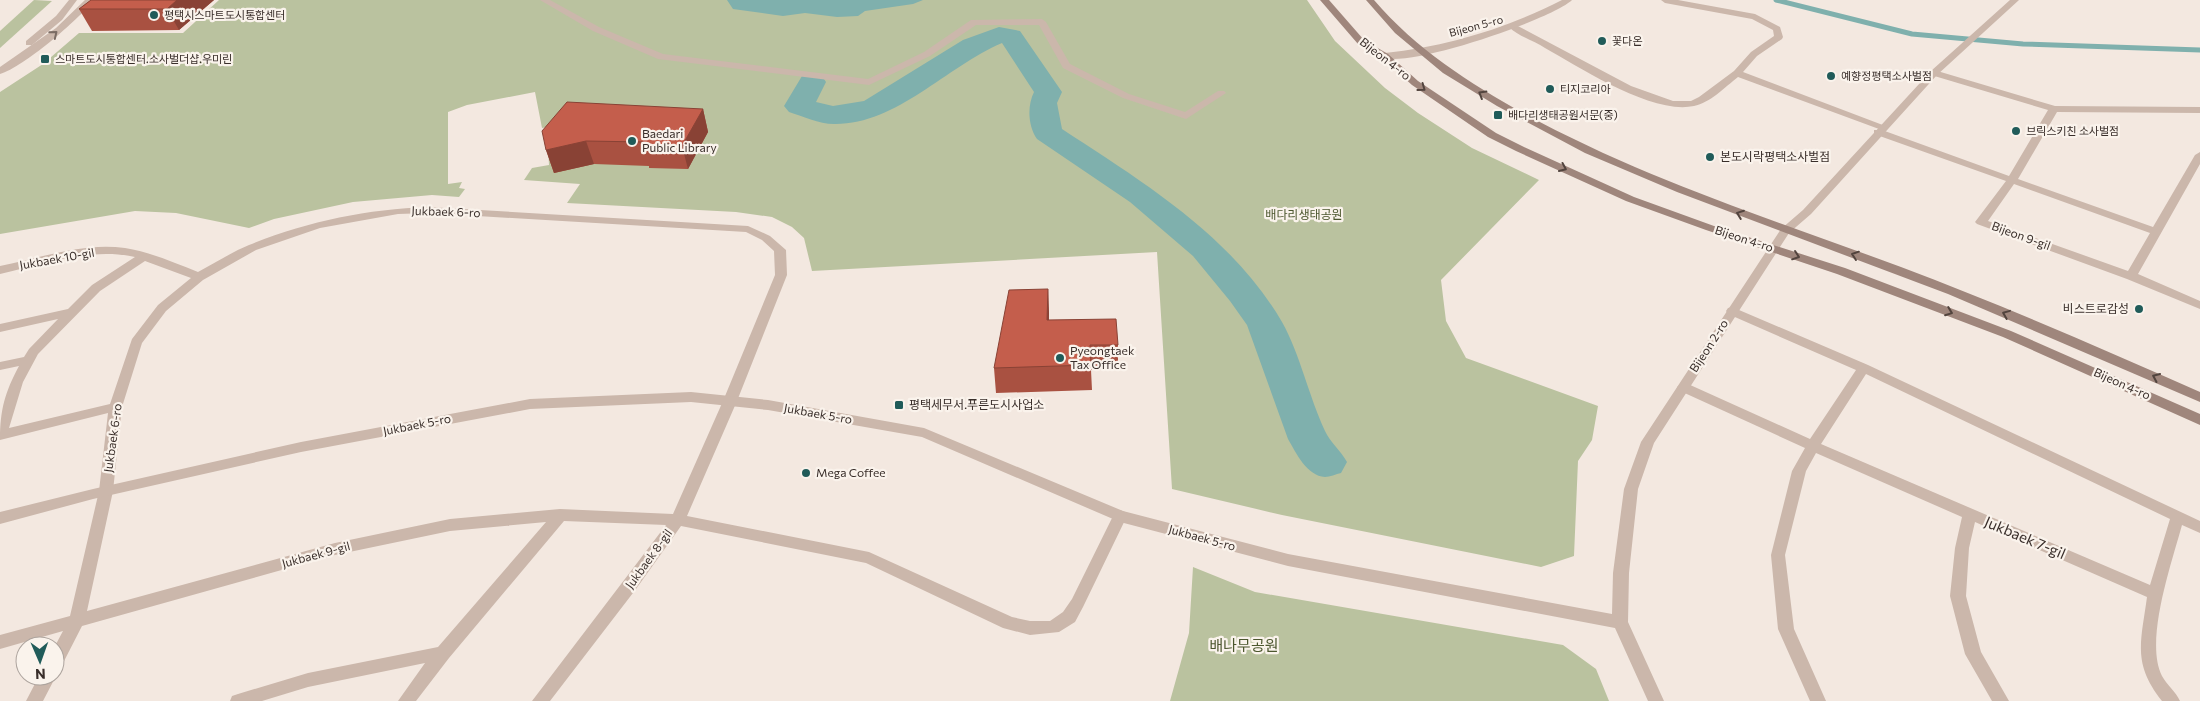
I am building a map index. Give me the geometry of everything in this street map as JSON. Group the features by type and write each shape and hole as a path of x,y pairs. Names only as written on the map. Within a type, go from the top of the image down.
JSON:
{"main road":[{"name":"Bijeon 4-ro","path":"1324,0 1361,42 1385,56 1415,83 1444,104 1492,135 1520,149 1630,199 1841,271 2007,334 2200,420"},
{"name":"Bijeon 4-ro","path":"1370,0 1381,15 1442,69 1548,132 1627,169 1785,231 1870,260 2003,312 2200,397"}],"street":[{"path":"0,62 28,44 59,18 73,0"},
{"path":"0,71 47,40 73,18 90,0"},
{"path":"544,0 596,29 662,57 869,82 927,54 974,22 1042,22 1066,66 1126,96 1186,116 1221,93"},
{"name":"Bijeon 5-ro","path":"1385,56 1451,45 1514,27 1568,0"},
{"path":"1514,27 1630,89 1665,103 1693,104 1736,73 1754,54 1779,38 1777,29 1754,17 1665,0"},
{"path":"2002,0 2012,1"},
{"name":"Bijeon 2-ro","path":"1656,701 1620,622 1621,573 1631,489 1648,442 1785,231 1807,212 1934,72 2012,1"},
{"path":"1934,72 2054,108 2200,110"},
{"path":"1736,73 2012,180 2157,232"},
{"name":"Bijeon 9-gil","path":"2054,108 2012,180 1981,222 2131,276 2200,305"},
{"path":"2131,276 2195,173 2200,155"},
{"name":"Jukbaek 6-ro","path":"106,491 116,406 136,342 162,308 198,277 252,248 318,225 398,211 428,210 748,229 766,238 780,250 781,275 730,401"},
{"name":"Jukbaek 10-gil","path":"0,270 93,251 124,252 162,262 198,277"},
{"path":"0,435 17,382 33,352 69,313 96,288 143,257"},
{"path":"1732,311 1861,367 2200,526"},
{"path":"0,328 69,313"},
{"path":"0,366 29,360"},
{"path":"1818,701 1786,629 1778,555 1799,471 1861,367"},
{"path":"1683,387 1970,514"},
{"name":"Jukbaek 5-ro","path":"0,518 106,491 301,447 530,404 691,397 768,406 924,433 1120,516 1288,560 1620,622"},
{"name":"Jukbaek 8-gil","path":"540,701 631,585 678,520 730,401"},
{"path":"0,435 116,406"},
{"path":"65,643 77,620 106,491"},
{"name":"Jukbaek 7-gil","path":"2001,701 1973,654 1958,596 1962,548 1970,514 2155,594"},
{"path":"406,701 443,653 560,515"},
{"name":"Jukbaek 9-gil","path":"0,642 335,549 450,525 560,515 678,520 869,558 1009,622 1030,628 1053,627 1069,617 1078,603 1120,516"},
{"path":"2172,701 2155,680 2147,654 2155,594 2178,515"},
{"path":"238,701 308,680 443,653"},
{"path":"34,701 42,686"}],"green space":[{"path":"34,0 52,1 0,48 0,31"},
{"name":"배다리생태공원","path":"219,0 1307,0 1335,41 1385,88 1418,113 1472,148 1539,180 1441,280 1446,321 1466,358 1598,406 1592,440 1578,461 1574,556 1541,567 1282,515 1172,489 1157,252 812,271 804,238 792,227 772,217 736,212 567,203 580,184 524,180 532,168 549,165 547,127 542,128 535,92 467,105 448,112 448,184 462,182 459,188 465,189 459,197 432,195 353,202 274,219 249,228 176,213 135,211 0,234 0,92 43,64 79,33 183,33"},
{"name":"배나무공원","path":"1193,567 1255,592 1563,645 1596,669 1609,701 1170,701 1189,633"}],"water":[{"path":"727,0 923,0 913,4 865,11 858,16 837,17 805,13 783,16 733,9"}],"building":[{"path":"91,0 177,0 167,9 79,9"},
{"path":"567,102 703,109 682,146 642,144 644,142 586,141 546,150 542,131"},
{"path":"1048,289 1047,320 1116,319 1118,345 1090,345 1091,365 994,368 1009,290"}],"waterway":[{"path":"1776,0 1912,34 2023,44 2200,50"},
{"path":"812,82 799,106 833,115 872,109 973,46 999,35 1011,37 1048,92 1043,103 1048,133 1141,195 1205,249 1243,293 1265,324 1308,439 1326,462"}],"place":[{"name":"평택시스마트도시통합센터","path":"154,15"},
{"name":"꽃다온","path":"1602,41"},
{"name":"스마트도시통합센터.소사벌더샵.우미린","path":"45,59"},
{"name":"예향정평택소사벌점","path":"1831,76"},
{"name":"티지코리아","path":"1550,89"},
{"name":"배다리생태공원서문(중)","path":"1498,115"},
{"name":"브릭스키친 소사벌점","path":"2016,131"},
{"name":"Baedari Public Library","path":"632,141"},
{"name":"본도시락평택소사벌점","path":"1710,157"},
{"name":"비스트로감성","path":"2139,309"},
{"name":"Pyeongtaek Tax Office","path":"1060,358"},
{"name":"평택세무서.푸른도시사업소","path":"899,405"},
{"name":"Mega Coffee","path":"806,473"}]}
